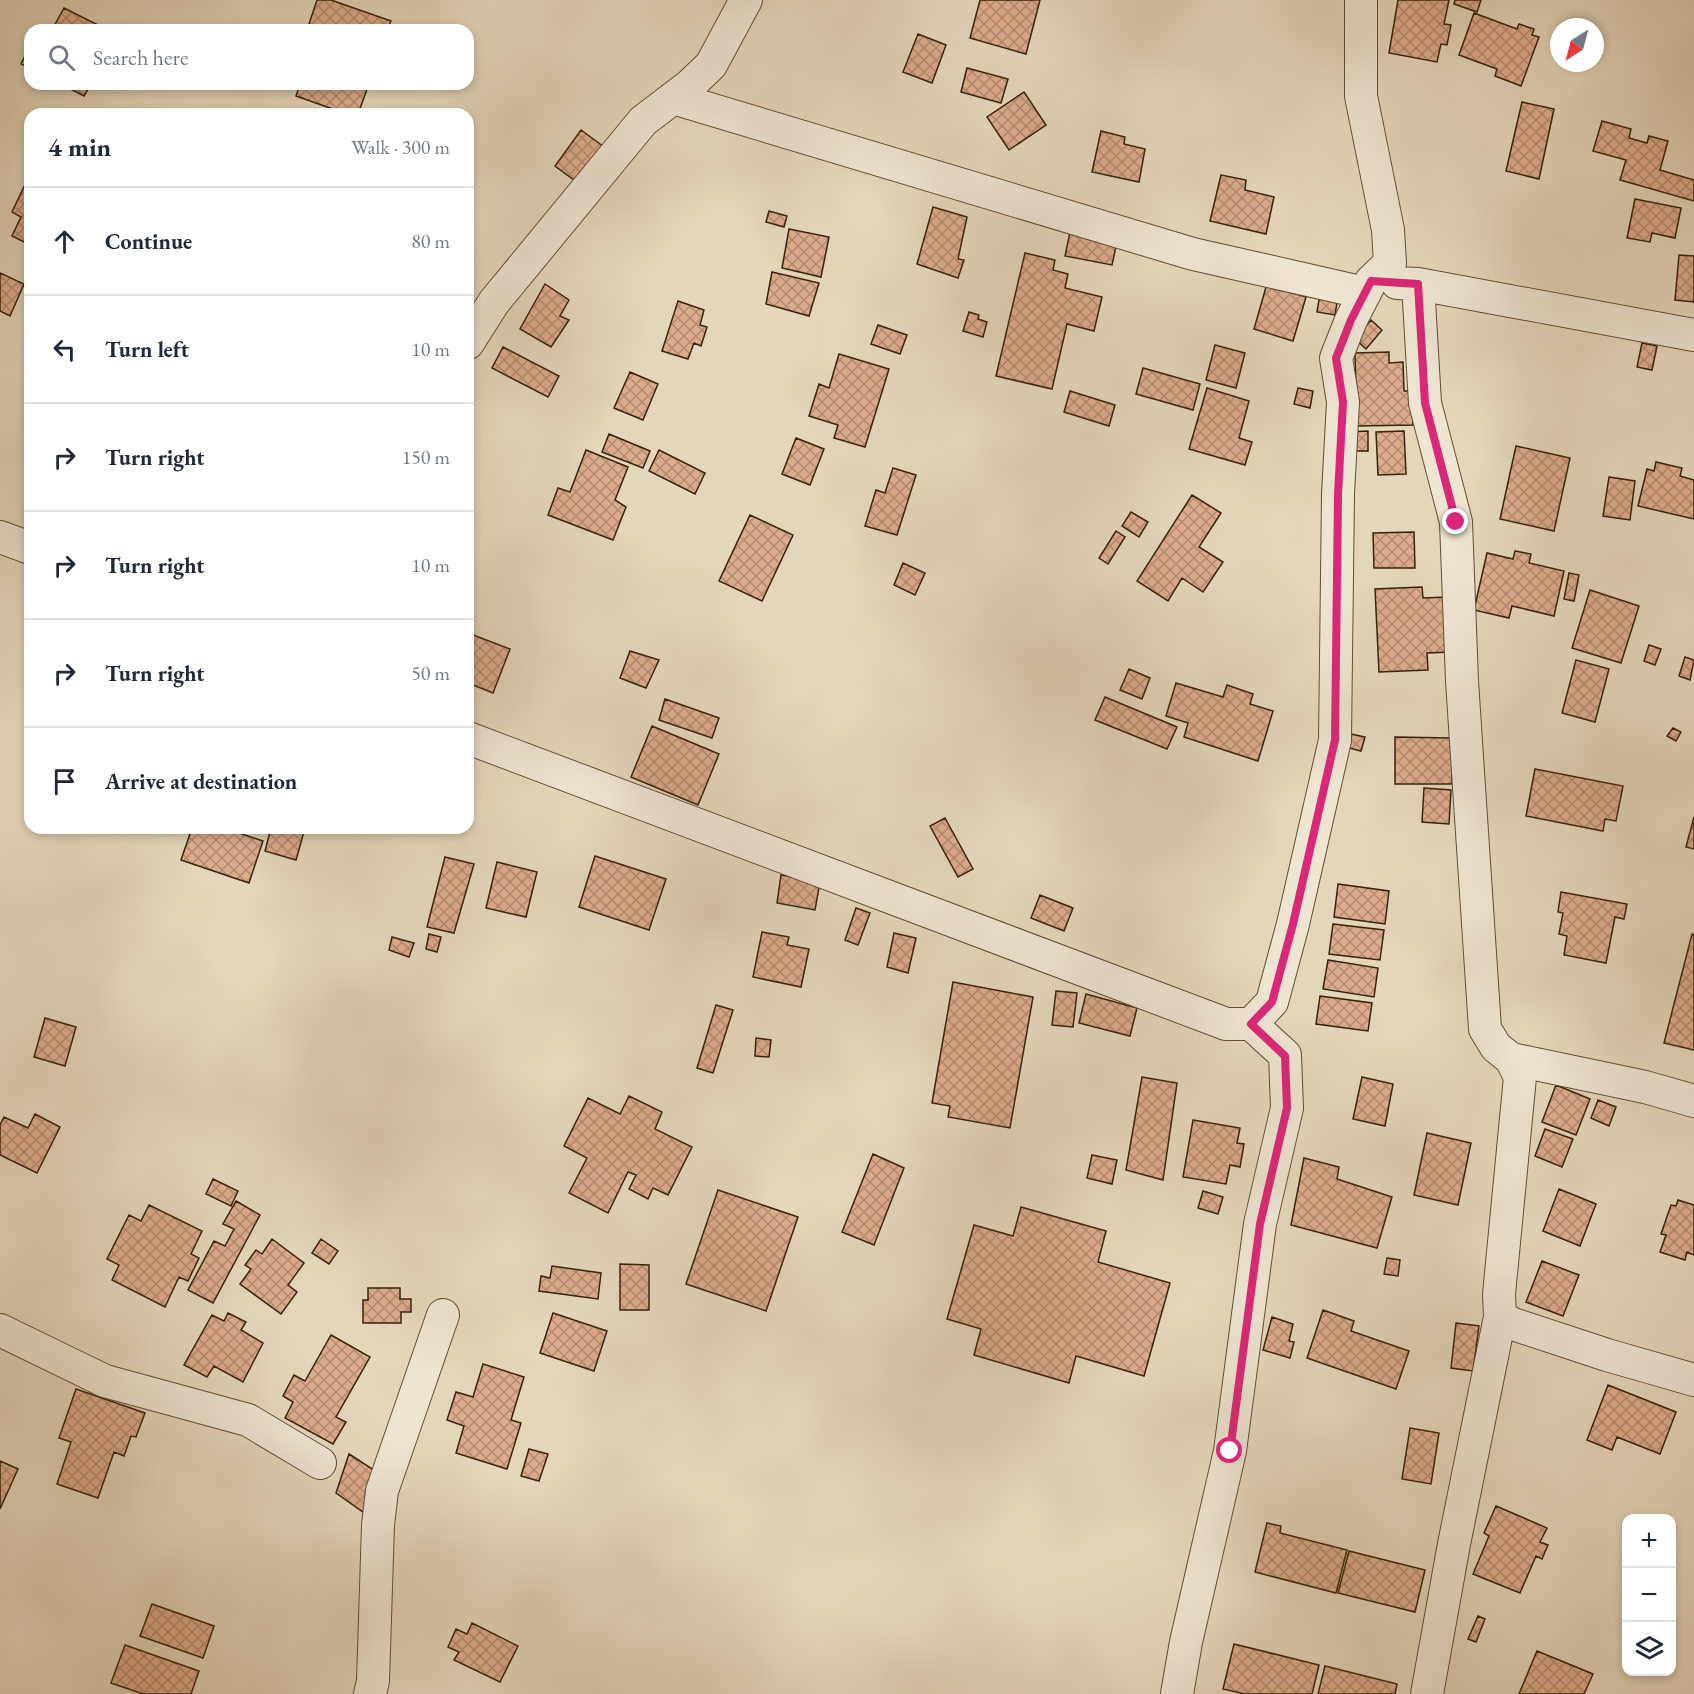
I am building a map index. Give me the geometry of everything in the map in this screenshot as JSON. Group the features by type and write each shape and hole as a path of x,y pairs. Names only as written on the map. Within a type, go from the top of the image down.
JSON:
{"street":[{"path":"474,334 494,302 644,121 689,86 711,65 746,0"},
{"path":"1251,1024 1272,1002 1293,924 1335,740 1338,494 1343,402 1336,358 1351,320 1368,287 1390,263 1388,230 1361,96 1361,0"},
{"path":"673,98 1193,254 1368,287 1418,284 1694,335"},
{"path":"1418,284 1425,403 1456,522 1462,681 1485,1029 1496,1047 1511,1059 1520,1077 1499,1294 1500,1317 1454,1544 1427,1694"},
{"path":"0,537 24,546"},
{"path":"474,740 1226,1024 1251,1024 1285,1056 1287,1108 1260,1224 1230,1451 1186,1642 1177,1694"},
{"path":"1511,1059 1645,1087 1694,1101"},
{"path":"370,1694 373,1681 378,1525 382,1491 443,1316"},
{"path":"1500,1317 1513,1324 1607,1355 1694,1380"},
{"path":"0,1330 105,1381 248,1420 320,1463"}],"building":[{"path":"317,0 331,0 391,21 390,24 309,24"},
{"path":"980,0 1040,0 1026,54 970,38"},
{"path":"1398,0 1449,0 1444,24 1451,25 1447,45 1441,44 1437,62 1389,53"},
{"path":"1455,0 1481,0 1477,12 1454,4"},
{"path":"64,8 96,24 55,24"},
{"path":"1474,13 1517,29 1519,24 1534,29 1532,35 1539,37 1521,86 1495,76 1497,69 1459,55"},
{"path":"918,34 946,45 932,83 903,72"},
{"path":"967,68 1008,79 1001,103 961,92"},
{"path":"72,90 88,90 84,96"},
{"path":"298,90 367,90 360,108 330,108 296,96"},
{"path":"1024,92 1046,125 1009,150 987,117"},
{"path":"1522,102 1554,109 1539,179 1506,171"},
{"path":"1602,121 1631,129 1629,138 1647,143 1649,136 1668,141 1660,170 1694,180 1694,201 1620,180 1626,160 1593,151"},
{"path":"581,130 604,147 578,183 555,166"},
{"path":"1101,131 1125,137 1124,144 1145,149 1139,182 1092,172"},
{"path":"1221,175 1246,180 1245,190 1274,197 1266,234 1210,221"},
{"path":"24,187 24,242 12,236 21,217 12,212"},
{"path":"1635,199 1681,208 1675,238 1652,233 1650,242 1627,238"},
{"path":"933,207 967,217 958,259 964,260 958,278 917,264"},
{"path":"769,211 787,216 784,227 766,222"},
{"path":"1071,227 1118,237 1112,265 1065,256"},
{"path":"789,229 829,237 821,277 782,268"},
{"path":"1025,253 1055,260 1053,270 1068,274 1065,288 1102,297 1094,331 1067,324 1052,389 996,376"},
{"path":"1679,255 1694,256 1694,302 1675,300"},
{"path":"772,272 819,283 809,316 766,304"},
{"path":"0,273 24,284 10,316 0,311"},
{"path":"1268,280 1283,290 1306,297 1293,341 1254,329"},
{"path":"545,284 569,300 560,316 569,320 551,347 520,329"},
{"path":"1320,294 1338,297 1335,315 1317,312"},
{"path":"678,301 704,310 700,325 707,327 701,346 694,343 688,359 662,351"},
{"path":"969,312 979,315 978,319 987,322 983,337 963,331"},
{"path":"1371,320 1382,330 1366,349 1354,338"},
{"path":"878,325 907,335 900,354 871,344"},
{"path":"1642,343 1657,346 1652,370 1637,367"},
{"path":"1215,345 1245,353 1236,388 1206,380"},
{"path":"503,347 559,376 548,397 492,368"},
{"path":"1389,352 1389,363 1403,362 1404,391 1412,391 1413,425 1357,426 1355,353"},
{"path":"839,354 889,369 865,447 834,438 838,425 809,416 819,384 829,388"},
{"path":"1143,368 1200,384 1193,410 1136,394"},
{"path":"630,372 658,384 643,420 614,408"},
{"path":"1207,388 1249,401 1239,438 1252,442 1245,465 1189,449"},
{"path":"1298,388 1313,391 1310,408 1294,404"},
{"path":"1070,391 1115,405 1109,426 1064,412"},
{"path":"1368,431 1368,451 1348,451 1348,432"},
{"path":"1404,431 1406,474 1378,475 1376,432"},
{"path":"609,434 650,451 643,468 602,452"},
{"path":"796,438 824,449 810,485 782,474"},
{"path":"1516,446 1570,458 1554,531 1500,519"},
{"path":"586,450 628,467 615,500 626,507 613,540 548,515 558,488 570,492"},
{"path":"659,450 705,473 695,494 649,471"},
{"path":"1656,462 1682,468 1680,476 1694,480 1694,519 1638,506 1647,469 1654,471"},
{"path":"893,468 916,475 897,535 865,526 876,490 885,493"},
{"path":"1609,477 1635,481 1630,520 1603,516"},
{"path":"1192,495 1221,513 1199,547 1223,562 1203,592 1182,578 1168,601 1137,581"},
{"path":"1131,512 1148,522 1139,537 1122,526"},
{"path":"750,515 793,535 762,601 719,581"},
{"path":"1116,531 1125,537 1108,564 1099,558"},
{"path":"1414,532 1415,568 1374,568 1373,533"},
{"path":"1515,551 1531,554 1529,563 1564,571 1554,616 1512,606 1509,618 1474,610 1487,553 1513,559"},
{"path":"903,563 925,573 915,595 894,585"},
{"path":"1569,573 1579,575 1574,601 1564,599"},
{"path":"1422,587 1423,598 1448,597 1451,652 1427,653 1428,670 1379,672 1375,589"},
{"path":"1590,590 1639,606 1621,663 1572,648"},
{"path":"474,635 510,649 493,693 474,685"},
{"path":"1649,645 1661,649 1655,665 1644,661"},
{"path":"630,651 659,660 646,688 620,678"},
{"path":"1685,657 1694,660 1690,680 1679,676"},
{"path":"1576,660 1609,669 1595,722 1562,713"},
{"path":"1129,669 1150,678 1142,699 1120,690"},
{"path":"1176,683 1223,697 1227,685 1253,694 1250,704 1273,711 1258,761 1184,737 1188,723 1166,716"},
{"path":"1105,697 1177,727 1167,749 1095,720"},
{"path":"665,699 719,718 712,738 659,720"},
{"path":"652,726 719,754 698,805 631,777"},
{"path":"1673,728 1681,732 1676,741 1667,736"},
{"path":"1351,734 1365,737 1361,751 1349,748"},
{"path":"1395,737 1452,738 1452,784 1395,784"},
{"path":"1535,769 1623,786 1616,821 1605,819 1603,831 1526,816"},
{"path":"1424,788 1451,790 1449,824 1422,822"},
{"path":"1694,817 1694,849 1686,847"},
{"path":"945,818 973,869 958,877 930,826"},
{"path":"190,834 242,834 263,841 249,883 181,860"},
{"path":"269,834 303,834 296,860 265,851"},
{"path":"595,856 666,879 649,930 579,907"},
{"path":"445,857 474,864 454,933 427,927"},
{"path":"497,862 537,872 526,917 486,908"},
{"path":"781,875 820,882 815,910 777,903"},
{"path":"1338,884 1389,891 1385,924 1334,917"},
{"path":"1561,892 1627,904 1624,919 1615,917 1606,963 1564,955 1567,936 1559,934 1563,913 1558,912"},
{"path":"1040,895 1073,908 1064,931 1031,918"},
{"path":"856,908 870,913 858,945 845,940"},
{"path":"1333,924 1384,930 1380,960 1329,954"},
{"path":"762,932 789,937 787,945 809,949 801,987 753,977"},
{"path":"894,933 916,938 908,973 887,967"},
{"path":"429,934 441,937 437,952 426,949"},
{"path":"1692,934 1694,935 1694,1050 1664,1043"},
{"path":"392,937 414,943 409,957 389,950"},
{"path":"1328,960 1378,968 1374,997 1323,989"},
{"path":"953,982 1033,997 1010,1128 948,1117 950,1106 932,1103"},
{"path":"1056,991 1077,993 1073,1027 1052,1025"},
{"path":"1086,994 1137,1008 1130,1036 1079,1023"},
{"path":"1320,996 1372,1003 1368,1031 1316,1024"},
{"path":"716,1005 733,1010 713,1073 697,1068"},
{"path":"45,1018 76,1027 65,1066 34,1057"},
{"path":"756,1038 771,1040 769,1057 755,1056"},
{"path":"1142,1077 1177,1083 1163,1180 1126,1170"},
{"path":"1362,1077 1393,1084 1385,1126 1353,1119"},
{"path":"1556,1085 1590,1099 1576,1135 1542,1122"},
{"path":"629,1096 662,1112 655,1129 692,1147 668,1195 653,1188 648,1199 629,1189 636,1175 628,1172 608,1213 569,1193 587,1158 564,1146 588,1098 620,1114"},
{"path":"1598,1100 1616,1107 1609,1126 1591,1118"},
{"path":"35,1114 60,1127 37,1173 0,1155 0,1125 4,1117 28,1128"},
{"path":"1193,1120 1240,1128 1237,1143 1244,1144 1240,1167 1230,1165 1226,1184 1183,1177"},
{"path":"1545,1129 1573,1139 1562,1167 1535,1156"},
{"path":"1427,1133 1471,1143 1458,1205 1414,1195"},
{"path":"873,1154 904,1168 874,1245 842,1232"},
{"path":"1092,1155 1117,1160 1112,1184 1087,1178"},
{"path":"1304,1158 1339,1167 1337,1179 1392,1197 1377,1248 1291,1225"},
{"path":"213,1179 238,1191 231,1206 206,1194"},
{"path":"1559,1189 1596,1204 1580,1246 1543,1231"},
{"path":"718,1190 798,1217 766,1311 686,1284"},
{"path":"1203,1191 1223,1197 1218,1214 1198,1208"},
{"path":"1678,1200 1694,1205 1694,1255 1687,1252 1685,1260 1660,1252 1666,1235 1661,1234 1671,1205 1676,1206"},
{"path":"236,1201 260,1215 213,1303 188,1290 214,1241 225,1246 234,1229 223,1224"},
{"path":"149,1205 202,1231 191,1254 199,1258 188,1281 179,1277 165,1307 112,1280 119,1265 107,1259 129,1215 141,1221"},
{"path":"1021,1207 1106,1231 1098,1262 1170,1283 1144,1376 1076,1356 1069,1383 974,1355 981,1329 947,1319 974,1225 1013,1236"},
{"path":"272,1239 304,1263 288,1285 297,1292 281,1314 240,1284 251,1269 245,1265 256,1250 262,1254"},
{"path":"321,1239 338,1251 329,1264 312,1253"},
{"path":"1387,1258 1400,1260 1398,1276 1384,1274"},
{"path":"1542,1261 1579,1275 1563,1316 1526,1302"},
{"path":"620,1264 649,1265 649,1310 620,1310"},
{"path":"552,1266 601,1273 598,1299 539,1291 541,1276 550,1278"},
{"path":"368,1288 400,1288 400,1299 411,1299 411,1312 401,1312 401,1323 363,1323 363,1300 368,1300"},
{"path":"1323,1310 1354,1321 1351,1331 1409,1351 1396,1389 1307,1358"},
{"path":"228,1313 246,1322 241,1330 263,1343 243,1382 214,1366 207,1377 184,1365 212,1315 224,1321"},
{"path":"553,1313 607,1331 594,1371 540,1353"},
{"path":"1272,1317 1293,1324 1289,1341 1294,1342 1290,1358 1263,1350"},
{"path":"1456,1323 1479,1326 1473,1371 1451,1368"},
{"path":"331,1335 370,1357 336,1417 346,1422 333,1444 285,1418 293,1402 283,1396 294,1375 305,1381"},
{"path":"483,1364 524,1377 511,1420 521,1423 507,1469 456,1453 464,1426 447,1420 456,1392 473,1397"},
{"path":"1608,1385 1676,1412 1660,1454 1617,1437 1612,1450 1587,1440"},
{"path":"76,1389 145,1413 136,1437 131,1436 124,1456 114,1452 98,1498 57,1484 71,1442 59,1438"},
{"path":"1410,1428 1439,1433 1431,1484 1402,1479"},
{"path":"529,1449 548,1454 539,1481 521,1476"},
{"path":"349,1454 377,1472 363,1512 336,1493"},
{"path":"0,1461 18,1469 0,1509"},
{"path":"1496,1506 1547,1528 1540,1542 1548,1545 1542,1559 1536,1556 1520,1593 1473,1574 1489,1536 1484,1533"},
{"path":"1267,1523 1281,1526 1280,1533 1347,1550 1336,1593 1255,1572"},
{"path":"1349,1551 1425,1570 1415,1612 1338,1593"},
{"path":"152,1604 214,1626 203,1658 140,1636"},
{"path":"1478,1616 1485,1619 1476,1642 1468,1639"},
{"path":"472,1623 518,1646 500,1682 454,1660 459,1652 448,1647 456,1629 467,1634"},
{"path":"1234,1644 1319,1665 1312,1694 1245,1694 1223,1689"},
{"path":"125,1645 199,1671 191,1694 143,1694 111,1683"},
{"path":"1537,1651 1593,1674 1584,1694 1519,1694"},
{"path":"1325,1666 1397,1684 1395,1694 1318,1694"}],"route":[{"path":"1230,1451 1260,1224 1287,1108 1285,1056 1251,1024 1272,1002 1293,924 1335,740 1338,494 1343,402 1336,358 1351,320 1371,281 1418,284 1425,403 1456,522"}]}
